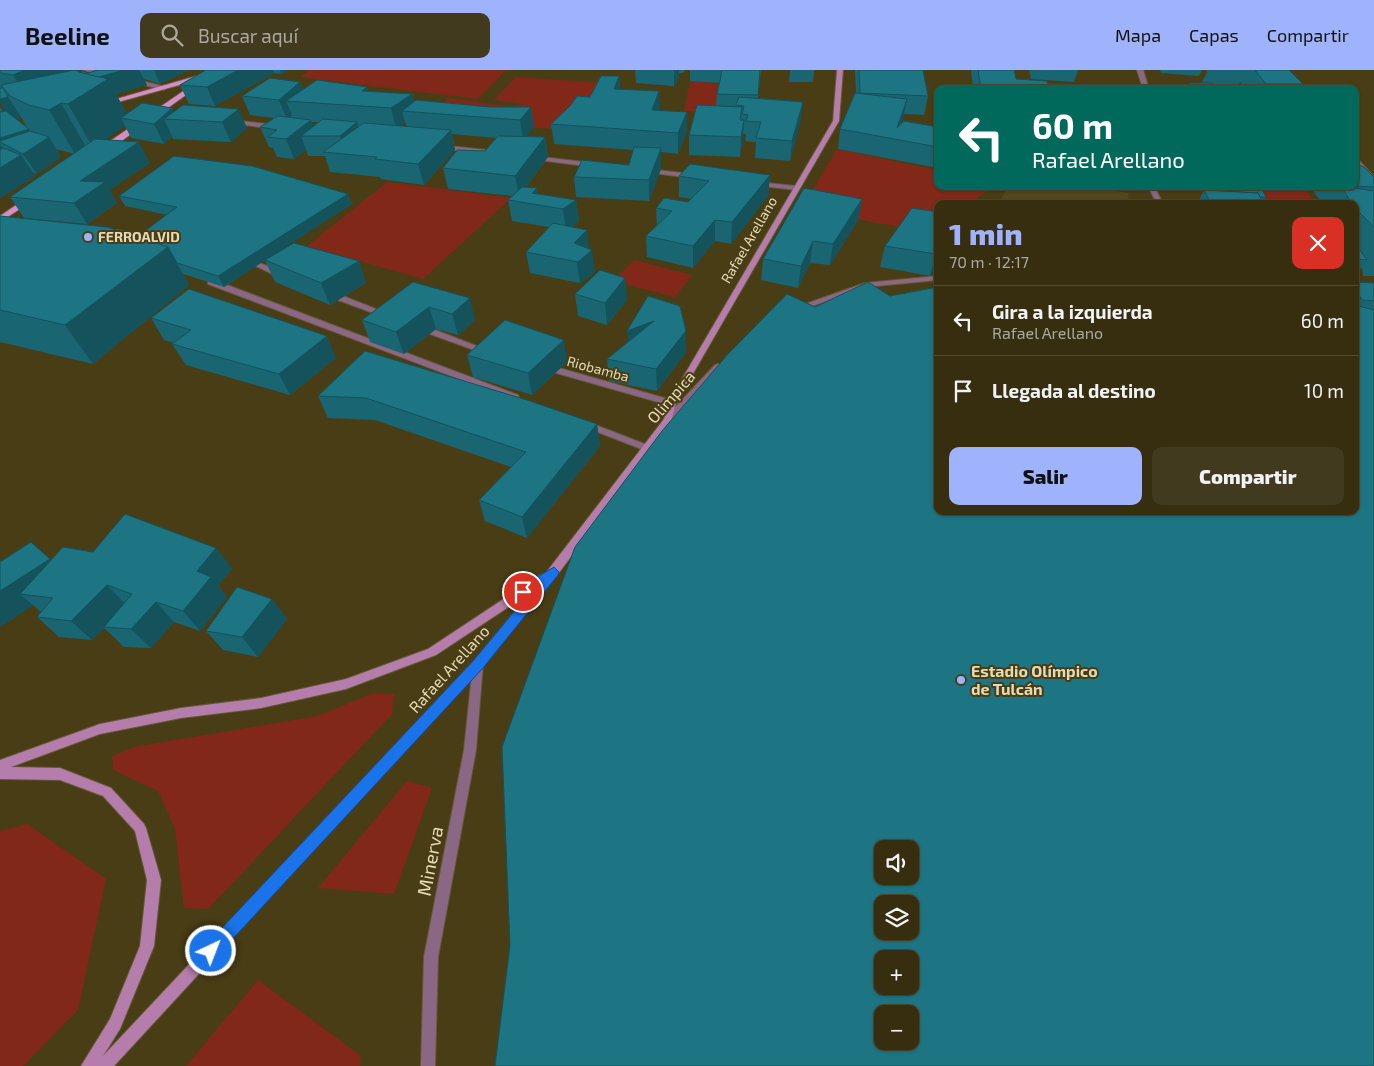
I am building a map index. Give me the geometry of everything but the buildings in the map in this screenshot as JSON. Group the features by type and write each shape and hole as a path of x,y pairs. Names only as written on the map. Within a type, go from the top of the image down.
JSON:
{"main road":[{"name":"Rafael Arellano","path":"668,420 672,402 836,121 840,70"},
{"path":"95,106 215,72"},
{"path":"94,156 215,72"},
{"path":"0,222 39,194"},
{"name":"Olimpica","path":"554,572 668,420"},
{"name":"Rafael Arellano","path":"104,1066 478,664 554,572"},
{"name":"Rafael Arellano","path":"0,766 100,729 182,713 261,703 346,684 432,652 554,572"},
{"path":"0,773 60,774 107,792 140,828 154,880 147,946 115,1024 88,1066"}],"street":[{"path":"86,70 112,76"},
{"path":"1140,70 1145,85"},
{"path":"129,80 164,88"},
{"path":"157,113 167,114"},
{"path":"226,121 285,128"},
{"path":"432,146 491,153"},
{"path":"521,156 600,165"},
{"path":"1359,162 1371,173 1374,180"},
{"path":"639,170 698,177"},
{"path":"747,183 796,188"},
{"path":"0,222 9,223"},
{"path":"112,231 160,239"},
{"path":"238,256 291,279"},
{"path":"790,311 865,284 934,278"},
{"path":"206,280 521,400"},
{"path":"326,292 400,320"},
{"path":"418,326 493,353"},
{"name":"Olimpica","path":"668,420 722,363"},
{"name":"Riobamba","path":"540,366 672,402"},
{"path":"575,420 648,448"},
{"name":"Minerva","path":"428,1066 431,957 470,750 478,664"}],"shaded area":[{"path":"310,70 506,70 478,99 300,77"},
{"path":"516,77 603,83 568,130 427,120 448,98 513,107 524,104 494,100"},
{"path":"690,81 721,84 716,113 684,111"},
{"path":"1035,82 1094,85 1036,85"},
{"path":"837,149 934,169 934,190 990,190 976,200 934,200 934,233 802,209"},
{"path":"387,182 511,198 423,279 307,246"},
{"path":"1007,190 1109,190 1128,193 1129,200 1000,200"},
{"path":"1257,190 1306,190 1313,200 1264,200"},
{"path":"634,260 692,275 675,297 613,281"},
{"path":"371,694 394,694 392,714 208,909 184,908 175,829 158,791 113,770 112,756 134,747 318,716"},
{"path":"407,781 432,788 394,894 318,888"},
{"path":"27,824 106,879 78,1010 23,1066 0,1066 0,831"},
{"path":"258,980 361,1056 360,1066 186,1066"}],"place":[{"name":"FERROALVID","path":"88,237"},
{"name":"Estadio Olímpico de Tulcán","path":"961,680"}],"route":[{"path":"211,951 478,664 554,572 523,592"}]}
